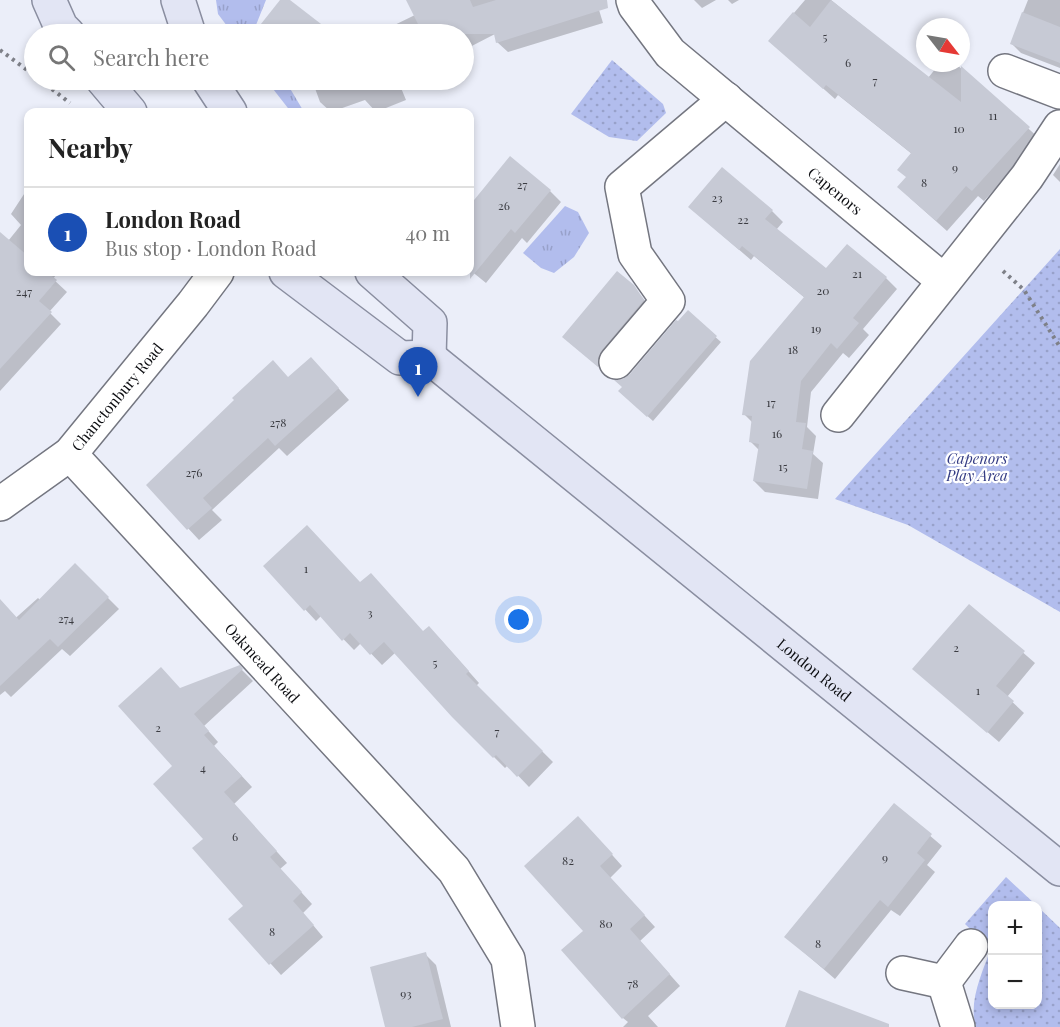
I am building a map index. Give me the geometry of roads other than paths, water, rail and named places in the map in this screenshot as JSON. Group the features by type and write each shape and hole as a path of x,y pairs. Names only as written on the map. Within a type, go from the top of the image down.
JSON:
{"main road":[{"path":"49,0 61,24"},
{"path":"178,0 186,24"},
{"path":"111,90 127,108"},
{"path":"216,90 227,108"},
{"path":"291,276 400,358 429,357 430,323 377,276"},
{"name":"London Road","path":"429,357 1060,869"}],"street":[{"name":"Capenors","path":"633,0 670,53 944,281"},
{"path":"1005,71 1060,92"},
{"path":"616,362 668,301 635,254 622,187 726,99"},
{"path":"838,415 1027,177 1060,128"},
{"name":"Chanctonbury Road","path":"0,504 70,454 214,276"},
{"name":"Oakmead Road","path":"70,454 454,870 508,959 518,1027"},
{"path":"944,982 971,946"},
{"path":"903,973 944,982"},
{"path":"944,982 958,1027"}],"place":[{"name":"London Road","path":"418,397"}],"park label":[{"name":"Capenors Play Area","path":"977,466"}]}
